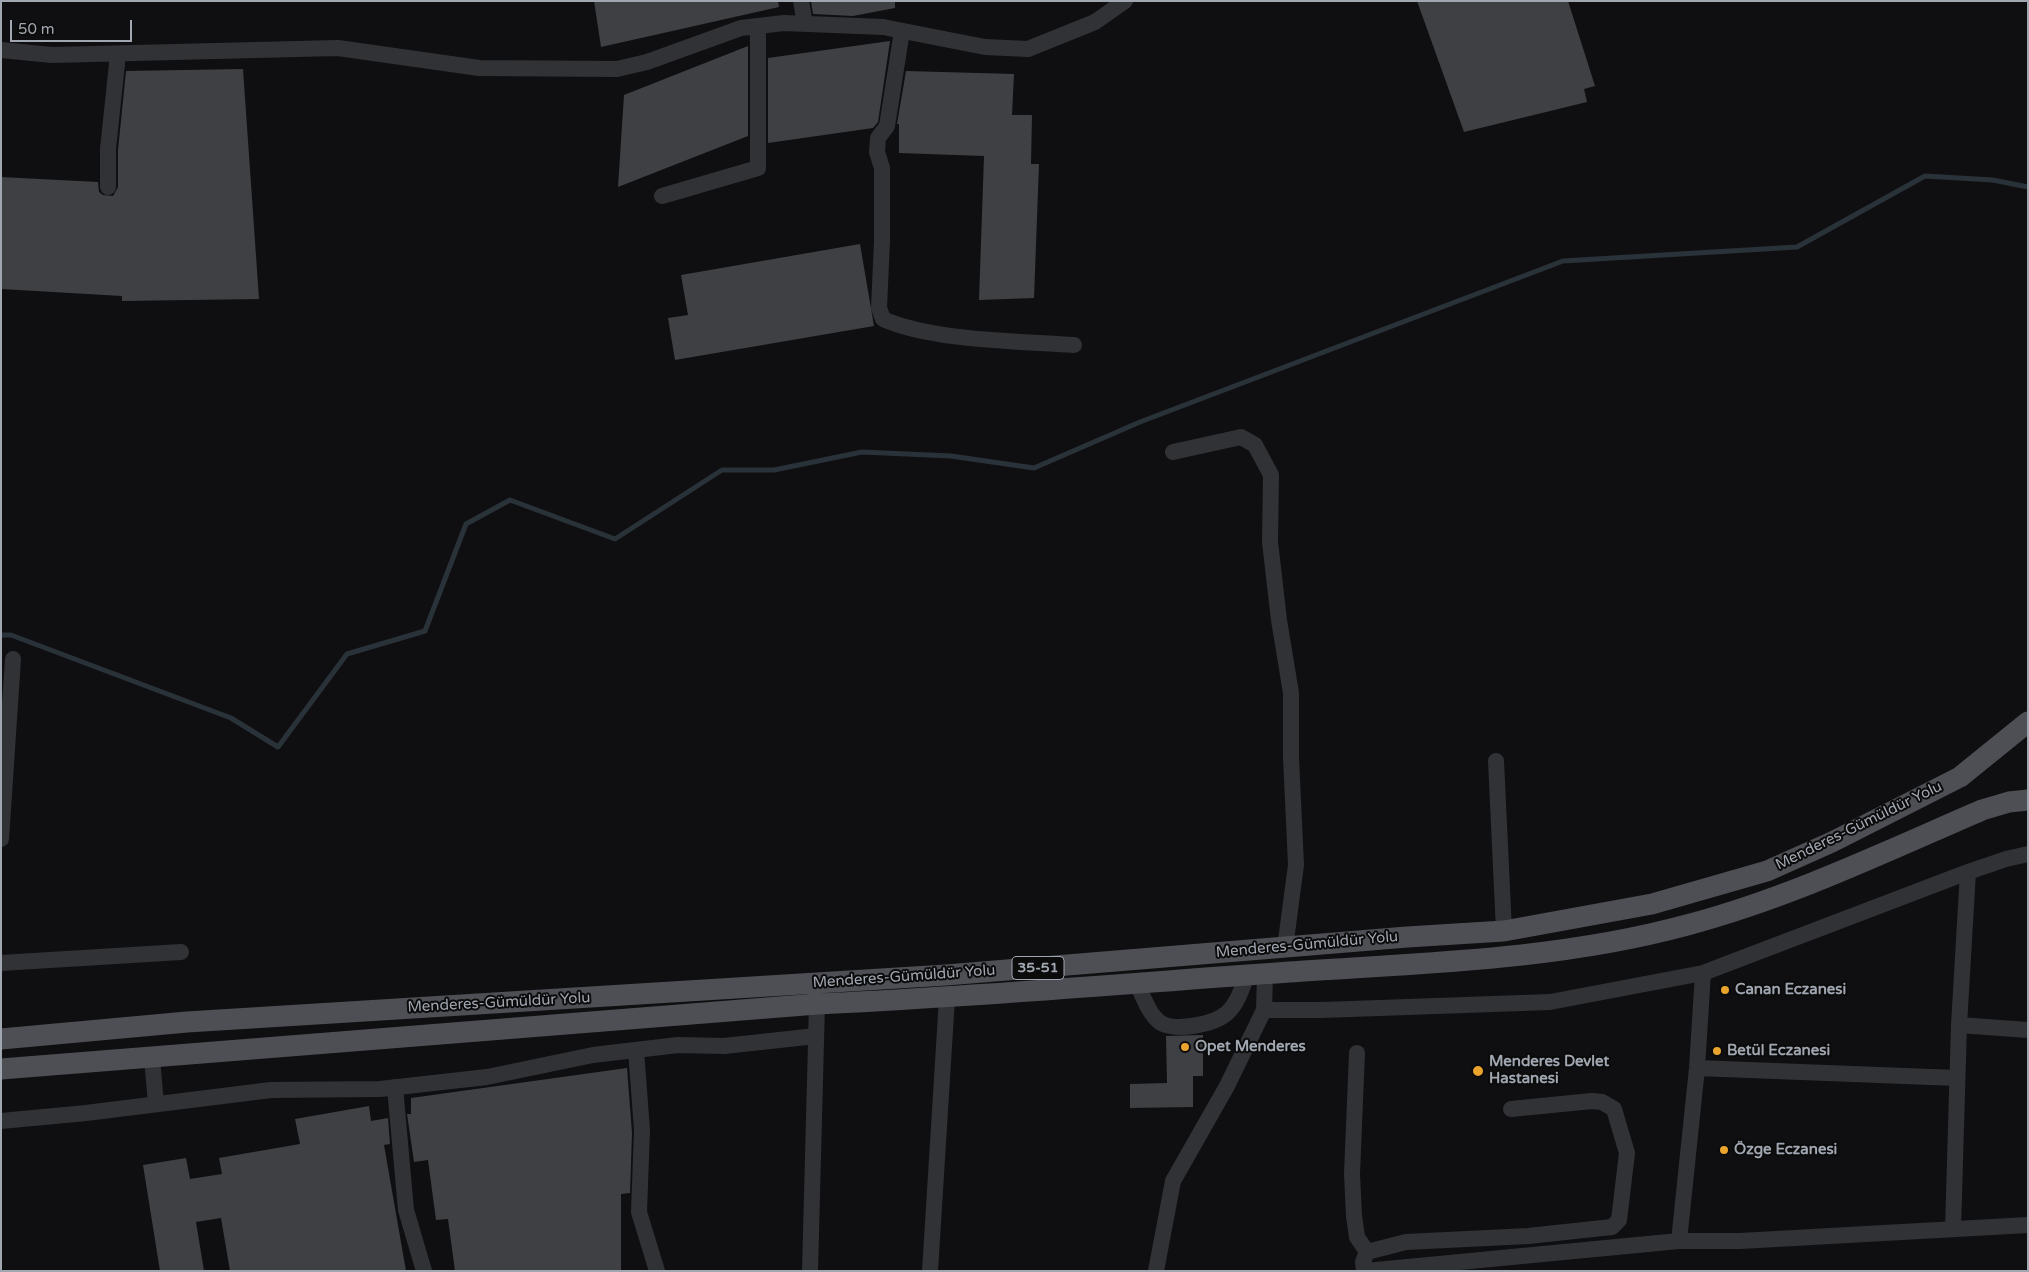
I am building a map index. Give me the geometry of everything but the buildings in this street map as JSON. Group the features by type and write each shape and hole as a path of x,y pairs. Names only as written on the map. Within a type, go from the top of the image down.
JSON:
{"main road":[{"name":"Menderes-Gümüldür Yolu","path":"1,1039 187,1022 946,976 1407,937 1504,931 1652,904 1767,871 1832,842 1960,777 2028,722"},
{"name":"Menderes-Gümüldür Yolu","path":"1,1069 817,1004 947,998 1483,958 1606,944 1687,925 1798,890 1982,810 2009,802 2028,800"}],"street":[{"path":"801,1 805,24"},
{"path":"1,50 52,55 338,48 479,68 617,69 647,62 741,28 784,23 883,27 985,47 1028,49 1095,22 1125,1"},
{"path":"662,196 758,168 758,26"},
{"path":"902,31 888,126 878,138 877,152 882,168 882,241 879,308 883,319 901,327 926,331 1074,345"},
{"path":"108,187 108,149 118,54"},
{"path":"1173,452 1241,437 1255,445 1271,475 1270,542 1279,620 1291,693 1291,757 1296,865 1286,948"},
{"path":"1,839 13,659"},
{"path":"1496,761 1504,931"},
{"path":"1264,1010 1322,1010 1550,1002 1703,973 1968,872 2006,859 2028,854"},
{"path":"1952,1229 1959,1025 1968,872"},
{"path":"1,963 181,952"},
{"path":"1679,1241 1697,1068 1703,973"},
{"path":"1137,984 1148,1007 1160,1022 1168,1026 1185,1028 1227,1013 1256,975"},
{"path":"1156,1271 1173,1181 1227,1086 1264,1010 1256,975"},
{"path":"930,1271 947,998"},
{"path":"810,1271 817,1004"},
{"path":"1959,1025 2028,1030"},
{"path":"1,1121 271,1090 380,1089 487,1077 594,1055 678,1045 724,1046 816,1036"},
{"path":"636,1050 642,1130 639,1212 657,1271"},
{"path":"1357,1053 1352,1174 1354,1216 1357,1237 1366,1252 1363,1262 1370,1270 1679,1241 1740,1241 2028,1225"},
{"path":"152,1058 156,1104"},
{"path":"1697,1068 1957,1078"},
{"path":"395,1086 406,1210 424,1271"},
{"path":"1366,1252 1406,1242 1528,1236 1612,1227 1619,1220 1627,1154 1614,1109 1602,1102 1592,1101 1511,1110"}],"waterway":[{"path":"1,635 11,635 231,718 278,747 347,654 425,631 466,524 510,500 615,539 722,470 774,470 862,452 951,456 1034,468 1140,422 1563,261 1797,247 1925,176 1993,180 2028,187"}],"place":[{"name":"Canan Eczanesi","path":"1725,990"},
{"name":"Opet Menderes","path":"1185,1047"},
{"name":"Betül Eczanesi","path":"1717,1051"},
{"name":"Menderes Devlet Hastanesi","path":"1478,1071"},
{"name":"Özge Eczanesi","path":"1724,1150"}]}
